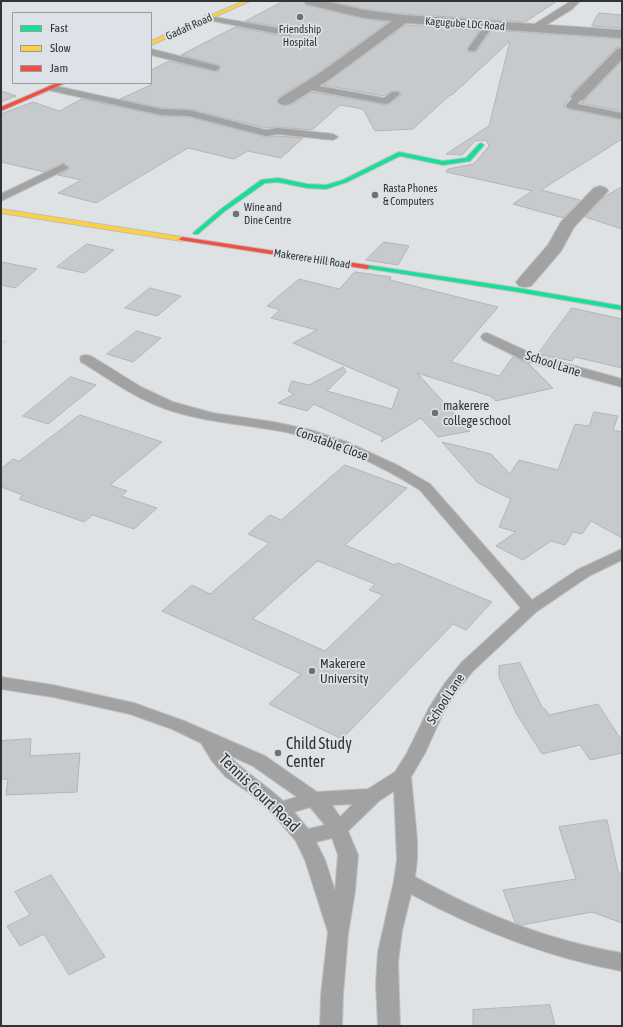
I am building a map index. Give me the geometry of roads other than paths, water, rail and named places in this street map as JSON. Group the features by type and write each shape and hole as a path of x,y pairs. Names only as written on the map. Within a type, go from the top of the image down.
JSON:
{"main road":[{"name":"Gadafi Road","path":"152,43 248,1"},
{"path":"1,109 60,84"},
{"path":"196,233 223,210 263,181 278,180 307,186 326,187 345,181 399,154 443,163 462,161 468,160 481,145"},
{"name":"Makerere Hill Road","path":"1,204 531,283"},
{"name":"Makerere Hill Road","path":"1,211 518,290 622,308"}],"street":[{"name":"Kagugube LDC Road","path":"310,1 364,14 403,19 622,34"},
{"path":"286,101 403,19"},
{"path":"578,97 622,52"},
{"path":"531,283 555,247 567,225 600,191"}],"lane":[{"path":"533,28 568,8 576,1"},
{"path":"208,18 289,33"},
{"path":"472,49 489,26"},
{"path":"152,52 216,68"},
{"path":"308,87 386,101 395,94"},
{"path":"51,88 161,112 184,112 266,132 333,137"},
{"path":"578,97 571,106 622,116"},
{"path":"1,198 22,186 34,183 63,167"},
{"name":"School Lane","path":"487,337 530,358 622,383"},
{"name":"Constable Close","path":"86,359 152,399 167,405 228,420 291,429 328,440 391,467 411,478 425,487 530,608"},
{"name":"School Lane","path":"304,837 338,829 349,820 372,796 402,777 416,753 435,712 466,667 530,608 583,573 622,554"},
{"name":"Tennis Court Road","path":"1,683 54,691 134,709 178,725 208,740 259,761 314,799 328,813 338,829 348,855 345,891 338,934"},
{"name":"Tennis Court Road","path":"208,740 218,756 233,772 258,789 280,809 294,823 304,837 315,860 338,934"},
{"path":"389,1026 387,977 390,942 404,881 407,841 402,777"},
{"path":"280,809 314,799 372,796"},
{"path":"404,881 446,904 498,928 540,943 582,955 622,962"},
{"path":"331,1026 332,995 338,934"}],"place":[{"name":"Friendship Hospital","path":"300,17"},
{"name":"Rasta Phones & Computers","path":"375,195"},
{"name":"Wine and Dine Centre","path":"236,214"},
{"name":"makerere college school","path":"435,413"},
{"name":"Makerere University","path":"312,671"},
{"name":"Child Study Center","path":"278,753"}]}
